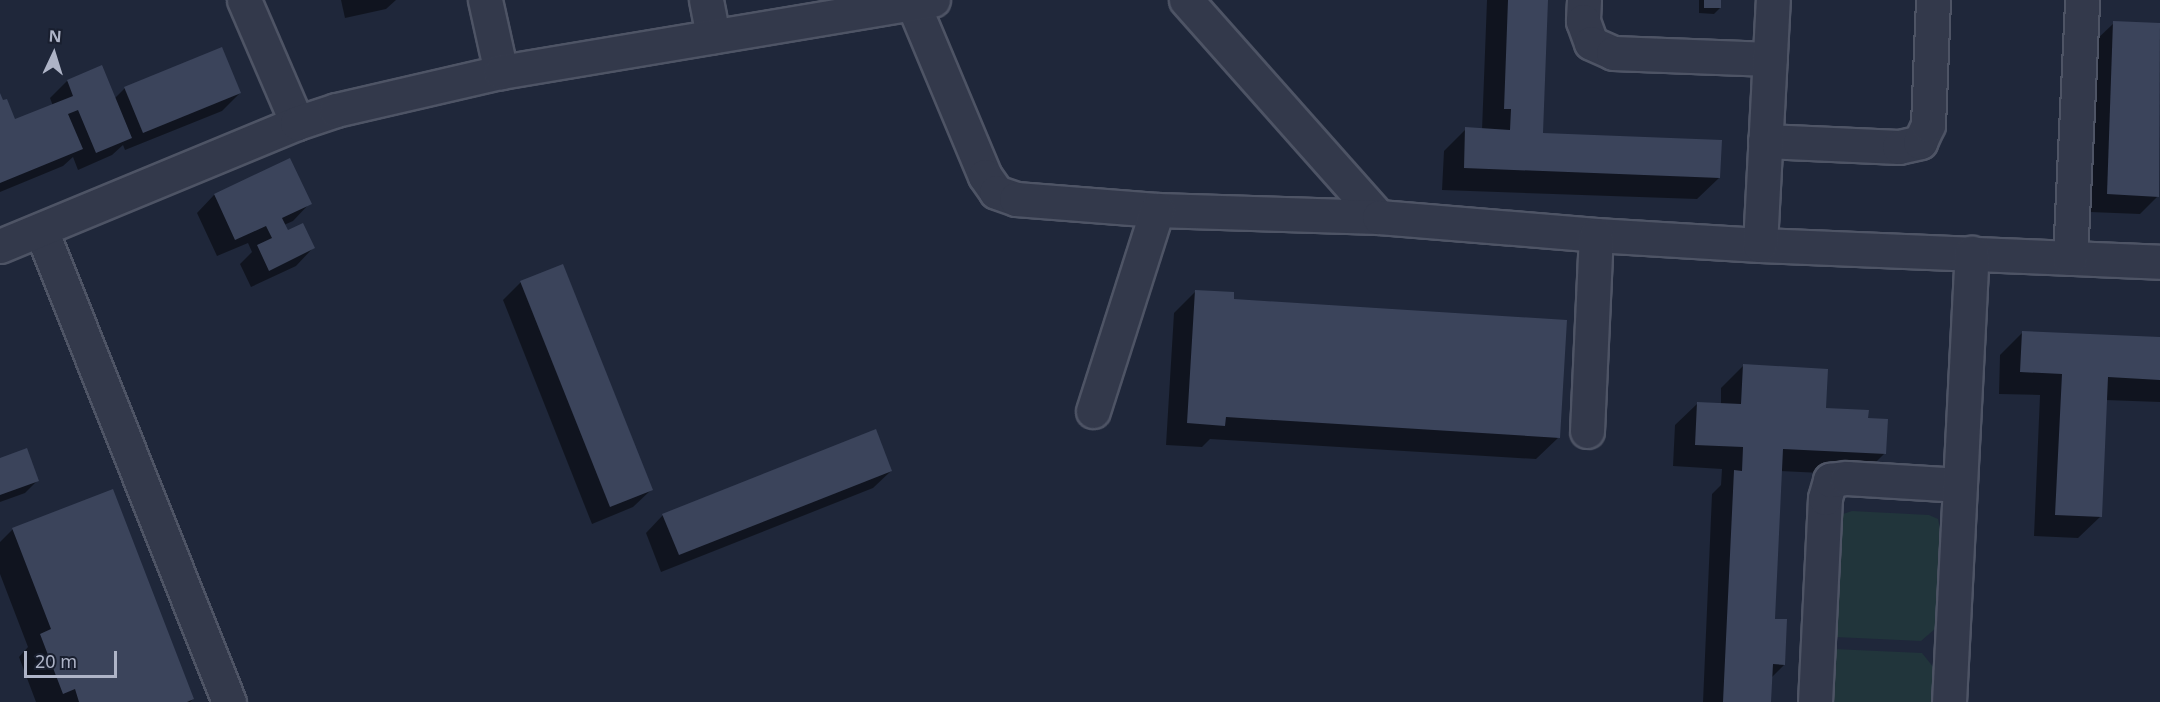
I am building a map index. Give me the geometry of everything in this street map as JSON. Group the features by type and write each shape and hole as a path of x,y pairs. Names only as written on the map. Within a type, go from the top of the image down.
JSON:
{"lane":[{"path":"244,0 297,123"},
{"path":"485,0 501,72"},
{"path":"706,0 713,36"},
{"path":"1186,0 1379,217"},
{"path":"1584,0 1583,21 1591,43 1613,52 1770,59"},
{"path":"1760,245 1773,0"},
{"path":"1766,141 1899,147 1920,142 1928,125 1933,0"},
{"path":"2070,258 2082,0"},
{"path":"0,246 297,123 378,99 501,72 923,2 985,176 996,192 1016,199 1157,210 1379,217 1596,235 1760,245 2160,262"},
{"path":"1093,411 1157,210"},
{"path":"41,230 229,702"},
{"path":"1587,431 1596,235"},
{"path":"1949,702 1972,253"},
{"path":"1815,702 1825,498 1830,480 1847,478 1960,485"}],"shaded area":[{"path":"1852,511 1929,515 1938,519 1940,529 1936,628 1921,641 1835,637 1840,523 1843,514"},
{"path":"1834,649 1922,653 1934,668 1933,702 1832,702"}],"building":[{"path":"1508,0 1548,0 1543,133 1722,140 1720,178 1464,168 1465,127 1510,130 1511,109 1504,109"},
{"path":"1704,0 1721,0 1721,8 1704,8"},
{"path":"2113,21 2160,23 2159,197 2107,194"},
{"path":"222,47 241,93 143,133 124,87"},
{"path":"102,65 132,138 96,153 78,110 68,114 83,149 0,183 0,93 3,100 7,99 15,119 73,96 67,80"},
{"path":"290,158 312,204 282,218 288,230 303,223 315,248 269,271 257,245 272,238 266,226 235,240 214,194"},
{"path":"563,264 653,490 610,507 520,281"},
{"path":"1195,290 1234,292 1234,299 1567,320 1560,438 1226,417 1225,426 1187,423"},
{"path":"2022,331 2160,337 2160,380 2108,377 2102,517 2055,515 2062,374 2020,372"},
{"path":"1743,364 1828,369 1826,408 1869,410 1868,418 1888,419 1886,454 1783,449 1775,619 1787,619 1785,665 1773,664 1771,702 1723,702 1734,470 1742,471 1743,447 1695,445 1697,402 1741,404"},
{"path":"876,429 892,471 679,555 662,514"},
{"path":"27,448 39,481 0,495 0,458"},
{"path":"113,489 194,699 187,702 79,702 75,689 63,694 40,634 51,629 12,528"}]}
